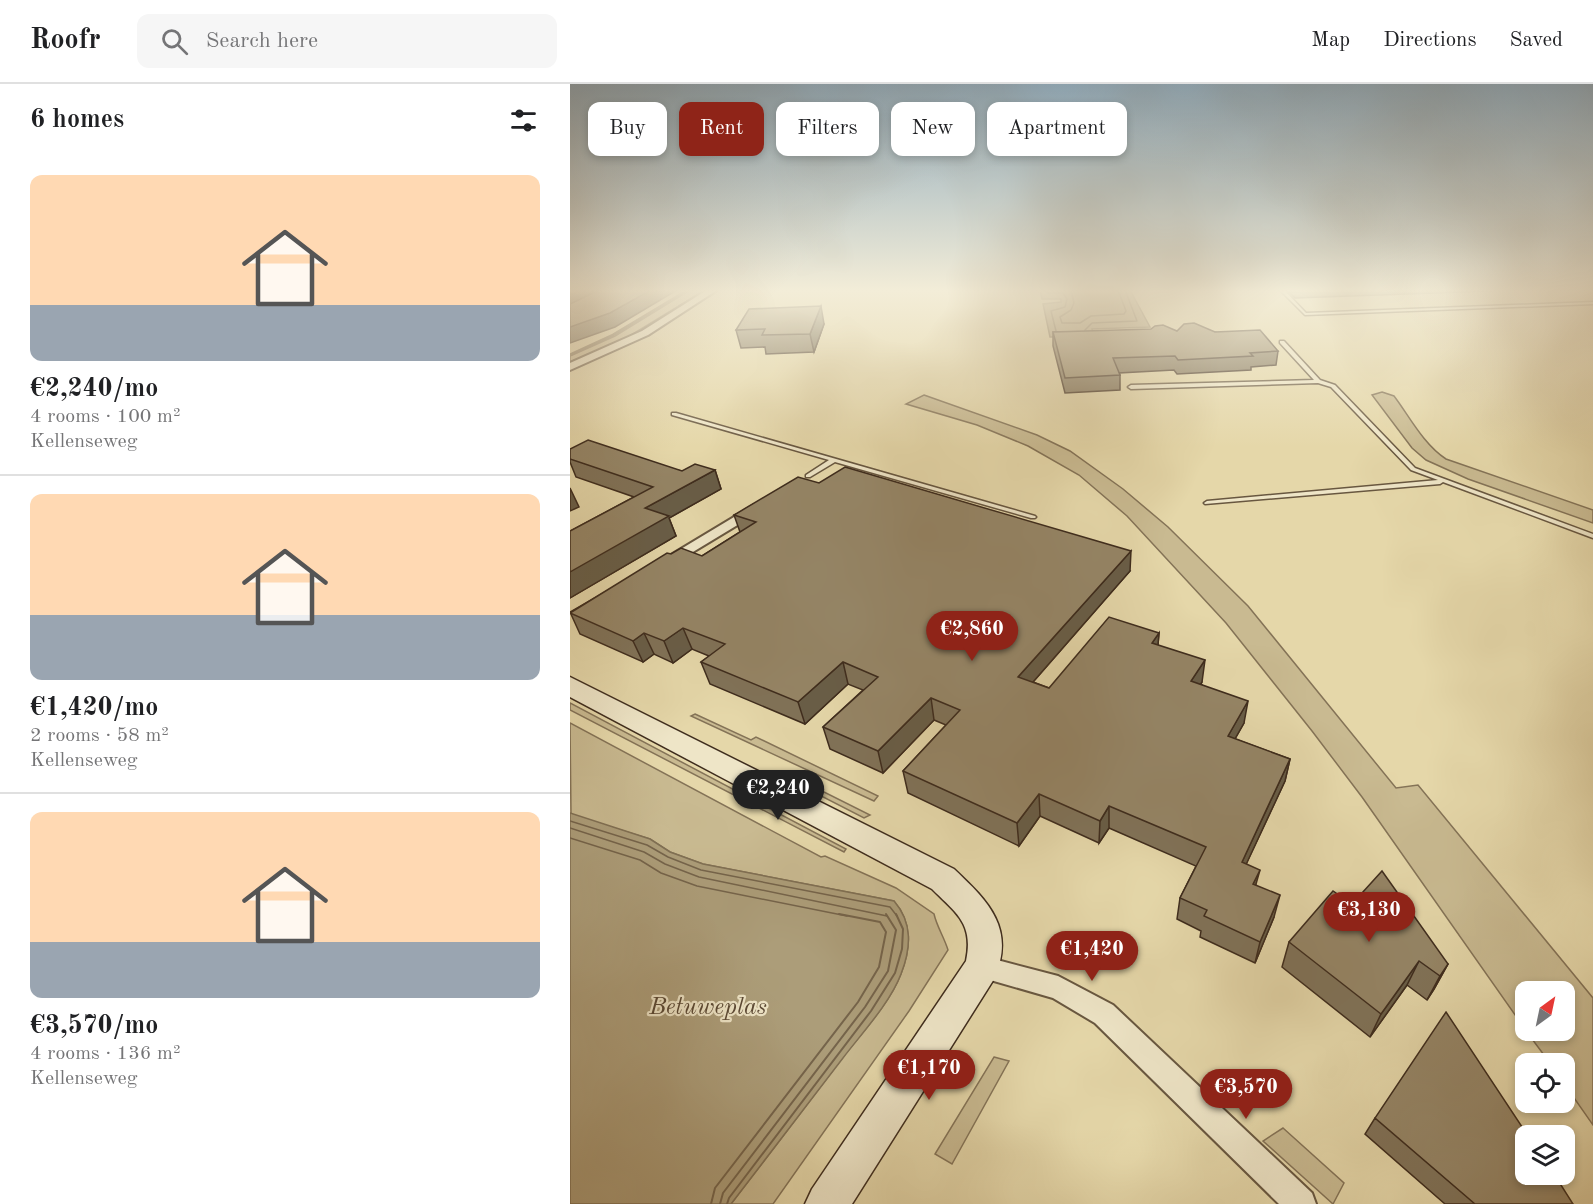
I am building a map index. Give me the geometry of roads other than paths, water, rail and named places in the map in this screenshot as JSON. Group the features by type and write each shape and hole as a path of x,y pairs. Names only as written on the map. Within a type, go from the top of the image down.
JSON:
{"main road":[{"path":"570,686 943,879 973,909 987,937 982,967 827,1204"}],"street":[{"path":"570,367 625,342"},
{"path":"659,567 768,500"},
{"path":"982,967 1059,988 1104,1014 1301,1204"}],"lane":[{"path":"1282,342 1318,381"},
{"path":"1131,387 1318,381 1333,386 1413,469 1593,536"},
{"path":"674,414 1033,517"},
{"path":"803,479 834,460"},
{"path":"1207,503 1443,482"}],"water":[{"name":"Betuweplas","path":"570,813 650,839 670,852 703,864 894,901 905,918 908,936 907,955 890,996 731,1204 570,1204"}],"waterway":[{"path":"570,355 597,342"}]}
